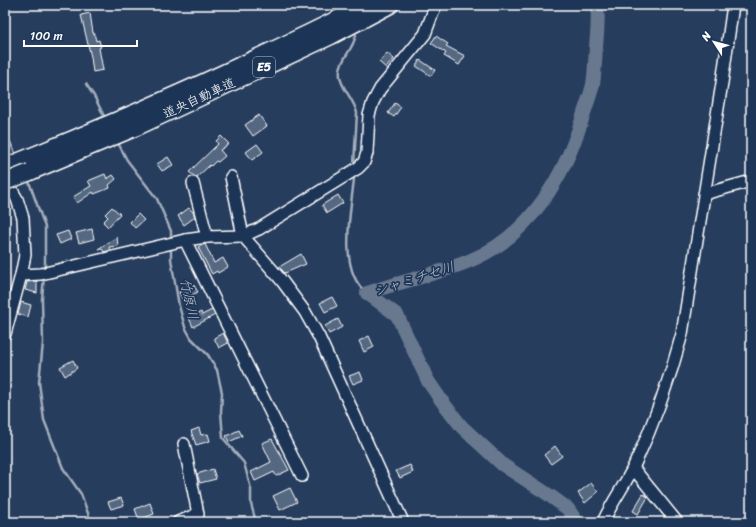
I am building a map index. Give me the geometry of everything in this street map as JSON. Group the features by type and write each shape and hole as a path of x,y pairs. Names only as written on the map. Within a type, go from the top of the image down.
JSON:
{"highway":[{"name":"道央自動車道","path":"133,121 366,5"},
{"name":"道央自動車道","path":"5,182 26,166 102,135 331,36 389,6"},
{"name":"道央自動車道","path":"5,167 26,166"}],"street":[{"path":"603,522 633,468 674,365 686,310 734,5"},
{"path":"21,275 41,274 185,240 207,237 243,236 259,229 358,168 364,162 367,153 369,115 373,102 380,90 426,34 435,7"},
{"path":"231,176 243,236 282,281 309,318 403,522"},
{"path":"5,178 17,199 22,218 25,255 21,275 7,321 5,334"},
{"path":"704,194 751,181"},
{"path":"193,183 207,237"},
{"path":"185,240 302,476"},
{"path":"178,522 198,514 184,444"},
{"path":"633,468 677,522"}],"building":[{"path":"90,13 93,33 96,41 99,40 101,47 99,48 103,70 93,72 81,15"},
{"path":"436,36 448,44 446,46 465,56 459,65 444,56 446,53 431,43"},
{"path":"387,53 394,59 386,68 379,62"},
{"path":"420,60 435,70 431,76 416,66"},
{"path":"395,103 401,107 394,117 388,113"},
{"path":"259,115 267,126 253,136 245,125"},
{"path":"221,136 229,144 220,150 225,156 218,162 216,161 211,166 210,165 197,177 194,176 189,172 218,144 216,141"},
{"path":"257,144 263,152 252,160 246,152"},
{"path":"168,157 173,165 162,171 157,164"},
{"path":"105,174 107,179 113,175 116,179 109,185 110,188 94,194 93,192 77,203 73,197 91,186 88,181"},
{"path":"338,195 343,203 327,213 322,205"},
{"path":"112,207 120,214 108,227 103,222 108,217 105,214"},
{"path":"189,208 195,217 184,225 178,216"},
{"path":"138,214 144,220 135,228 130,222"},
{"path":"92,229 94,239 79,243 76,233"},
{"path":"68,231 71,239 60,244 56,235"},
{"path":"117,237 118,246 109,247 111,250 104,252 102,249 98,249"},
{"path":"205,244 214,263 223,258 228,267 218,273 217,271 212,274 198,247"},
{"path":"301,254 306,264 285,273 279,267"},
{"path":"37,281 37,293 25,290 27,282"},
{"path":"193,284 198,292 183,300 179,292"},
{"path":"332,297 337,306 325,312 320,303"},
{"path":"21,302 31,305 28,317 18,314"},
{"path":"212,310 215,315 193,327 189,318 201,312 202,315"},
{"path":"338,319 342,327 329,334 325,326"},
{"path":"223,333 228,343 219,348 214,338"},
{"path":"369,336 374,347 364,352 359,341"},
{"path":"73,360 77,368 65,376 60,367"},
{"path":"360,372 363,380 353,384 349,376"},
{"path":"199,428 201,435 208,434 210,441 196,445 191,431"},
{"path":"239,430 242,436 229,442 226,436"},
{"path":"272,439 289,470 276,476 274,472 255,481 251,472 271,462 262,443"},
{"path":"555,446 562,456 551,464 544,455"},
{"path":"410,465 413,472 400,478 396,471"},
{"path":"213,469 216,479 200,483 197,474"},
{"path":"591,483 598,492 585,503 578,493"},
{"path":"290,488 297,502 280,510 273,496"},
{"path":"643,494 648,497 638,514 633,511"},
{"path":"121,498 124,505 111,509 108,502"},
{"path":"150,503 154,514 139,520 135,509"}],"waterway":[{"name":"シャミチセ川","path":"367,293 469,261 491,250 511,236 528,219 556,180 567,158 591,91 594,75 598,16 597,5"},
{"path":"354,164 357,113 353,102 341,81 340,69 353,45 356,35"},
{"name":"竹原川","path":"86,84 106,120"},
{"path":"5,132 17,157"},
{"name":"竹原川","path":"117,141 127,160 157,199 171,231 171,240"},
{"path":"28,179 45,227 45,271"},
{"path":"354,179 349,223 349,255 352,270 358,283 367,293"},
{"name":"竹原川","path":"171,247 171,259 179,306 185,327 191,338 208,355 217,370 222,393 221,412 223,438 244,463 251,489 251,504 256,522"},
{"path":"44,276 42,299 43,343 39,382 44,420 63,468 81,494 89,516 89,522"},
{"name":"シャミチセ川","path":"367,293 397,315 428,381 462,427 503,465 568,509 577,522"}]}
